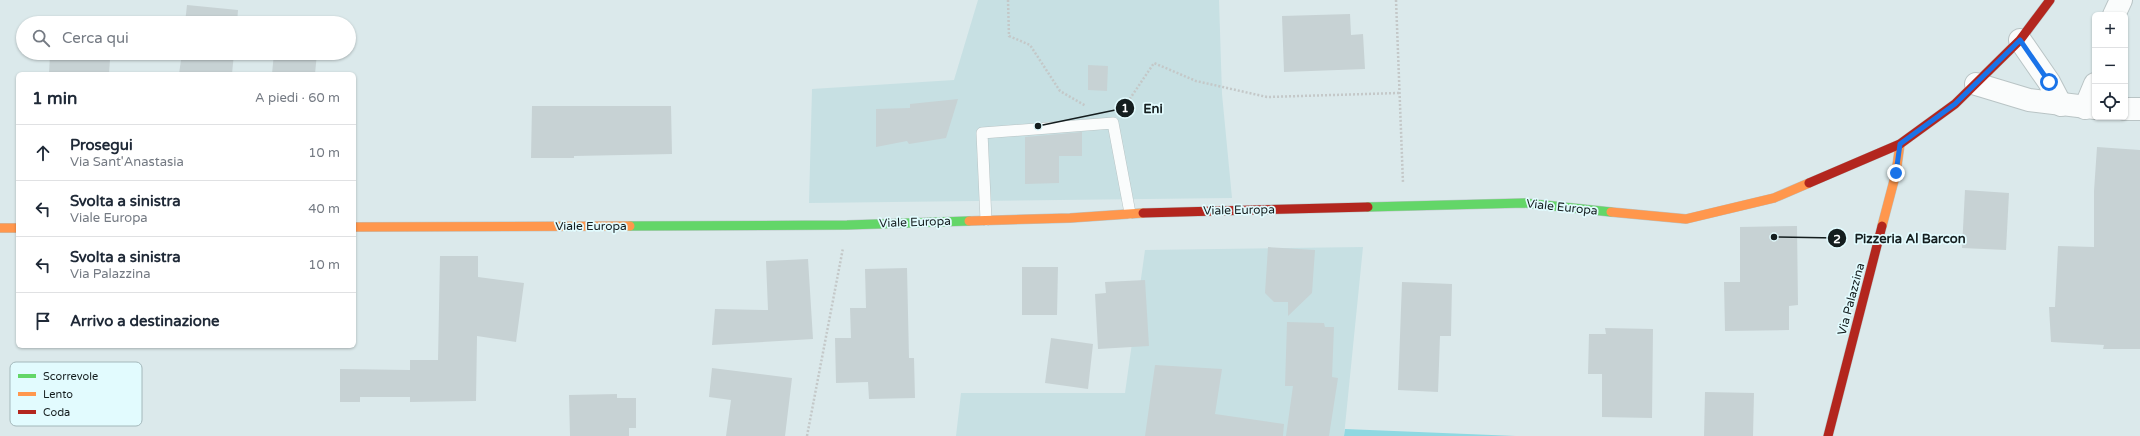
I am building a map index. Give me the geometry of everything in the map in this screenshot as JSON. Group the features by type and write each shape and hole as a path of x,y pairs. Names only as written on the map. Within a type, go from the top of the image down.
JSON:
{"main road":[{"name":"Viale Europa","path":"356,227 847,225 1070,218 1130,212 1525,203 1686,219 1774,198 1900,144 1955,104 1976,84 2020,40 2050,0"},
{"name":"Via Palazzina","path":"1828,436 1896,173 1900,144"},
{"path":"0,228 16,228"}],"street":[{"path":"2115,12 2121,0"},
{"path":"2020,40 2049,82 2062,105"},
{"path":"1976,84 2029,100 2090,108"},
{"path":"2128,109 2140,109"}],"lane":[{"path":"986,220 982,133 1113,123 1130,212"}],"path":[{"path":"1008,0 1009,36 1030,45 1060,91 1113,123 1154,63 1196,81 1267,98 1399,93"},
{"path":"1396,0 1404,206"},
{"path":"806,436 847,225"}],"shaded area":[{"path":"978,0 1219,0 1222,94 1232,198 809,203 812,89 954,80"},
{"path":"1363,247 1344,436 956,436 961,393 1125,393 1145,250"},
{"path":"1345,429 1516,436 1344,436"}],"building":[{"path":"187,5 238,10 238,16 186,16"},
{"path":"1350,14 1351,35 1363,34 1365,69 1284,72 1282,16"},
{"path":"50,60 110,60 109,72 49,72"},
{"path":"181,60 233,60 232,72 179,72"},
{"path":"273,60 316,60 315,72 272,72"},
{"path":"1088,65 1108,66 1107,91 1088,90"},
{"path":"958,99 946,138 909,144 907,141 876,147 876,109 910,108 910,104"},
{"path":"532,106 671,106 672,154 574,156 574,158 531,158"},
{"path":"1082,132 1082,156 1059,156 1059,183 1025,184 1025,137"},
{"path":"2097,147 2140,150 2140,349 2103,349 2104,345 2051,342 2049,307 2055,307 2058,246 2094,247 2094,191"},
{"path":"1965,190 2009,193 2006,250 1962,248"},
{"path":"1797,226 1798,305 1789,306 1789,330 1725,331 1724,282 1740,282 1740,227"},
{"path":"1268,247 1315,250 1312,293 1288,316 1288,302 1274,302 1265,293"},
{"path":"440,256 478,256 478,277 524,283 516,342 477,336 476,401 410,402 410,397 360,397 360,402 340,402 340,369 410,370 410,360 438,360"},
{"path":"808,259 813,339 712,345 715,309 768,310 766,261"},
{"path":"1022,267 1058,267 1057,315 1022,315"},
{"path":"907,268 909,358 914,358 915,398 869,399 868,382 836,383 835,338 851,338 850,308 866,308 865,269"},
{"path":"1145,280 1149,346 1098,349 1095,294 1106,293 1105,282"},
{"path":"1402,282 1452,284 1451,336 1440,336 1438,392 1398,390"},
{"path":"1287,322 1324,323 1325,327 1334,327 1332,377 1338,378 1329,436 1286,436 1293,386 1285,386"},
{"path":"1605,328 1653,329 1652,418 1602,417 1602,374 1588,374 1589,334 1606,334"},
{"path":"1051,338 1093,344 1088,389 1045,383"},
{"path":"1155,365 1222,369 1215,414 1284,424 1283,436 1145,436"},
{"path":"712,368 792,378 785,436 726,436 731,400 709,397"},
{"path":"1705,392 1754,393 1753,436 1704,436"},
{"path":"617,394 617,398 636,398 636,428 629,428 629,436 570,436 569,395"}],"traffic: fast":[{"path":"1368,207 1525,203 1611,212"},
{"path":"630,226 847,225 969,221"}],"traffic: slow":[{"path":"1882,226 1896,173 1900,144"},
{"path":"1611,212 1686,219 1774,198 1809,183"},
{"path":"969,221 1070,218 1143,213"},
{"path":"356,227 630,226"},
{"path":"0,228 16,228"}],"traffic: jam":[{"path":"1809,183 1900,144 1955,104 2020,40 2050,0"},
{"path":"1143,213 1368,207"},
{"path":"1828,436 1882,226"}],"place":[{"name":"Eni","path":"1038,126"},
{"name":"Pizzeria Al Barcon","path":"1774,237"}],"route":[{"path":"1896,173 1900,144 1955,104 2020,40 2030,52 2049,82"}]}
